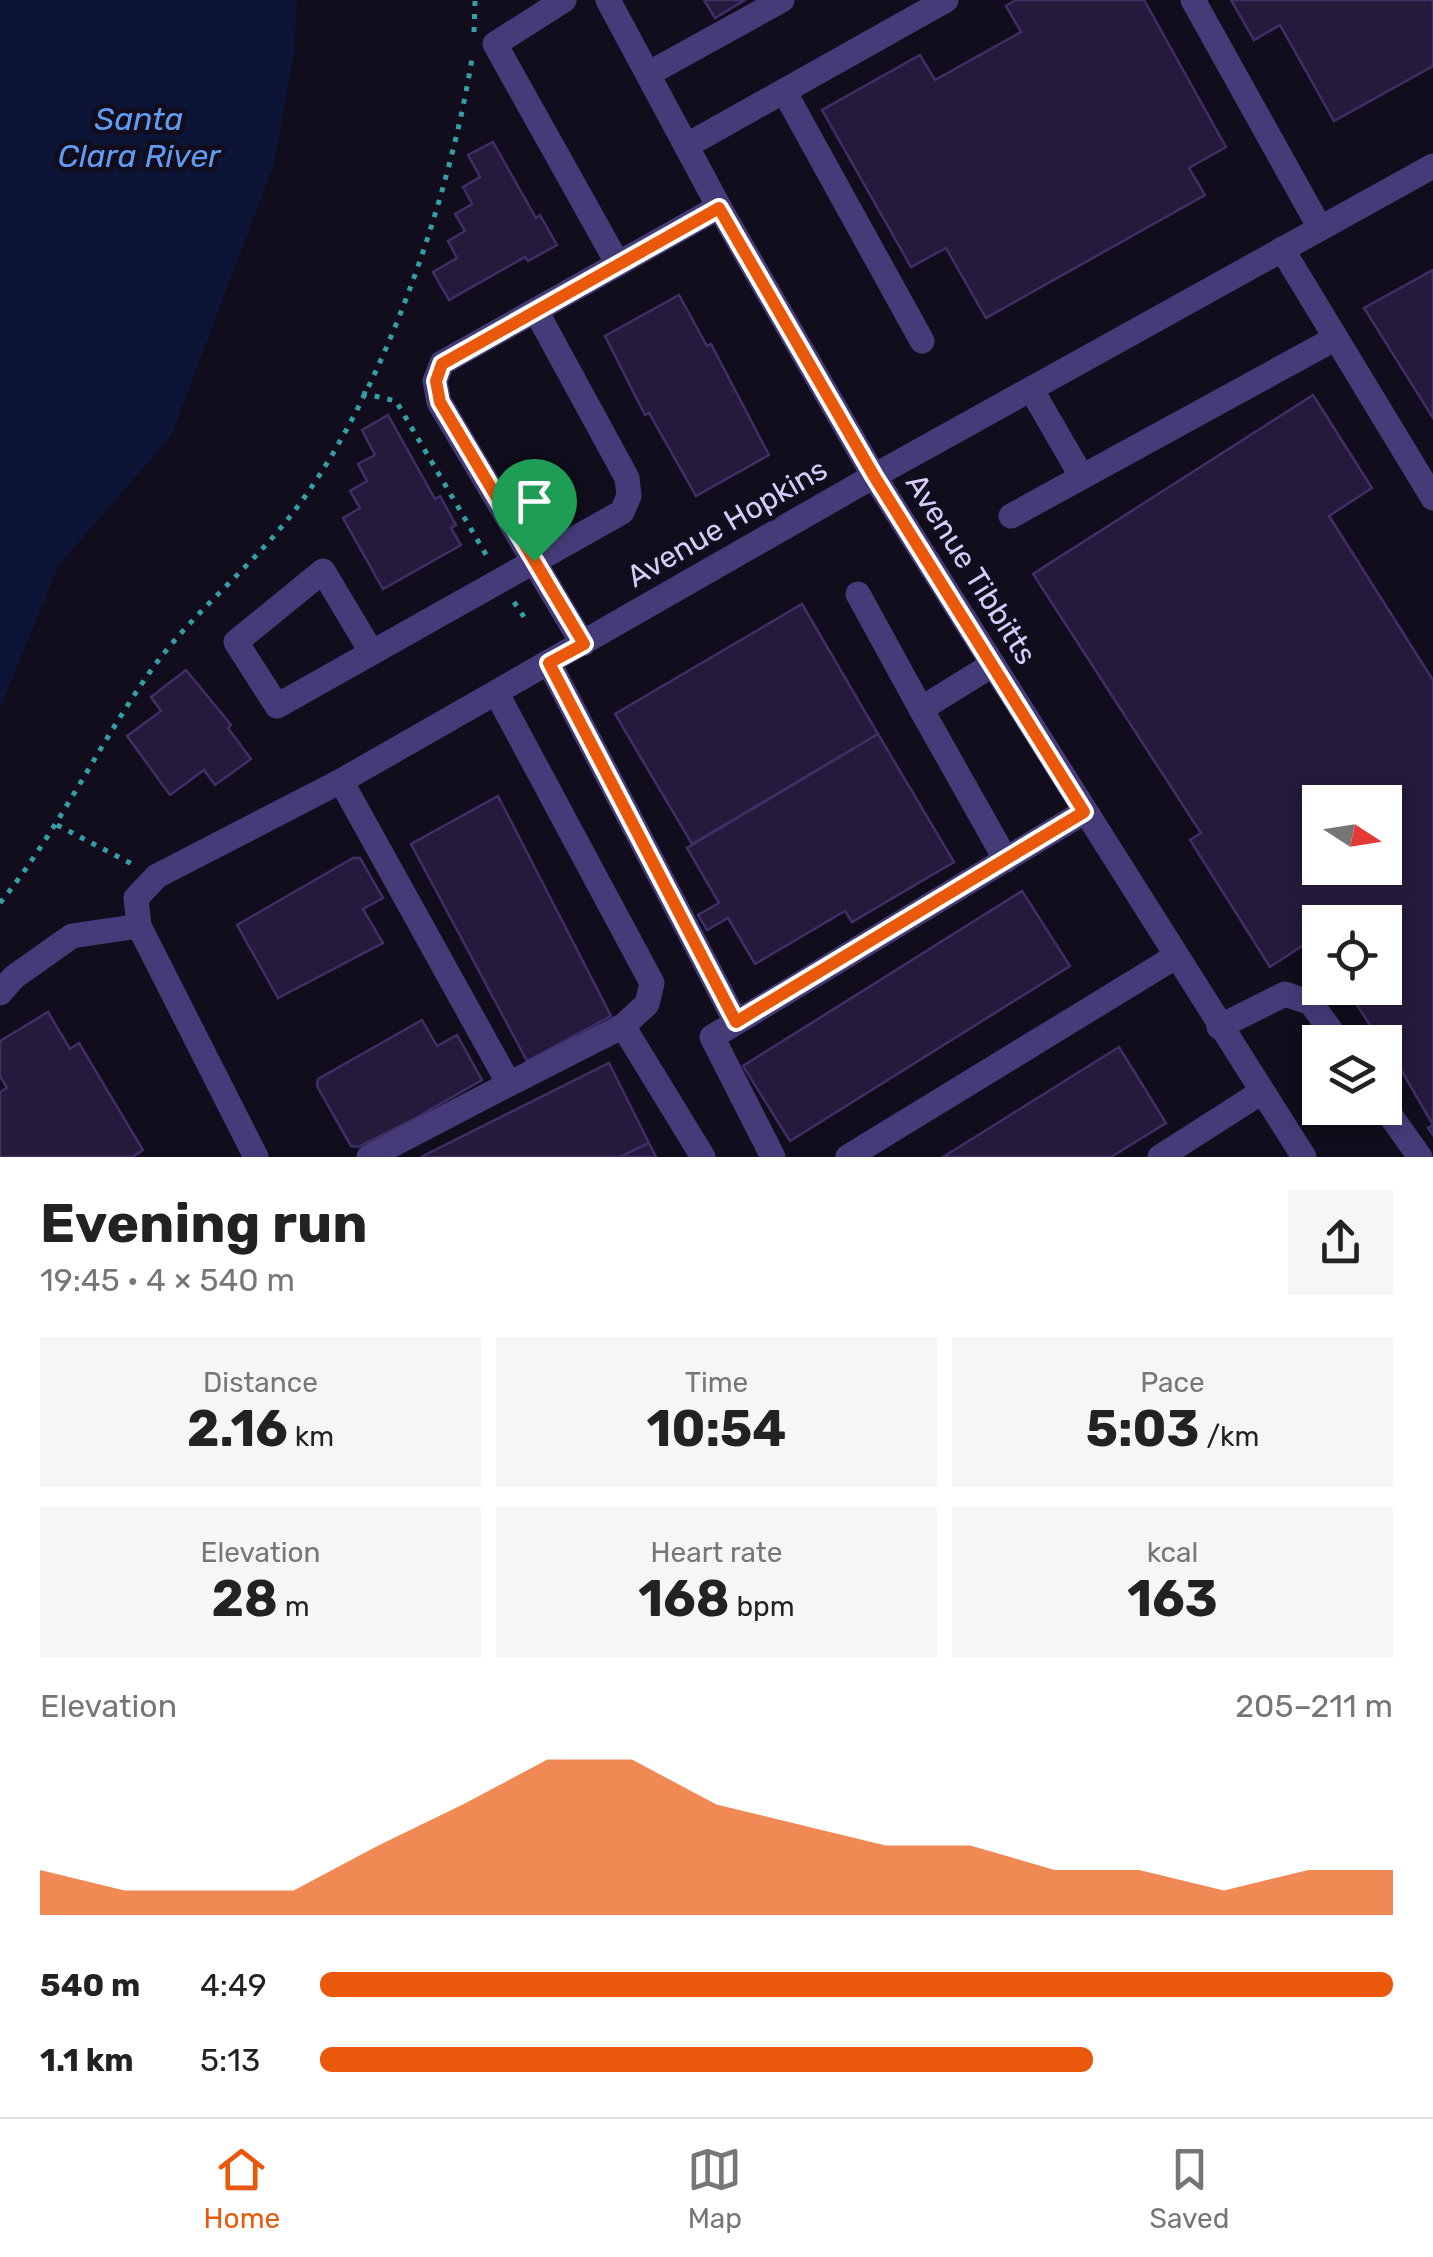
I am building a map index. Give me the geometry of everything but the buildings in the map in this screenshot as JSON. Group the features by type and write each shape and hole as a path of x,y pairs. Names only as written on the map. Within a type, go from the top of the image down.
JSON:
{"street":[{"path":"564,0 495,44 618,264"},
{"name":"Avenue Tibbitts","path":"608,0 719,208 874,476 1260,1093 1304,1157"},
{"path":"648,74 782,0"},
{"path":"686,146 946,0"},
{"path":"1193,0 1320,228"},
{"path":"784,91 922,340"},
{"name":"Avenue Hopkins","path":"157,876 341,781 874,476 1433,166"},
{"path":"584,644 440,402 436,381 442,364 719,208"},
{"path":"1282,249 1433,498"},
{"path":"372,654 323,571 236,642 277,706 372,654 622,512 629,496 628,478 536,311"},
{"path":"1011,516 1336,338"},
{"path":"1031,389 1082,477"},
{"path":"858,594 1006,860"},
{"path":"549,663 736,1022"},
{"path":"921,709 992,665"},
{"path":"369,1157 624,1026 647,1004 652,983 496,694"},
{"path":"341,781 509,1084"},
{"path":"773,1157 712,1037 1084,812"},
{"path":"157,876 136,898 139,926 256,1157"},
{"path":"0,993 72,936 139,926"},
{"path":"848,1157 1175,957"},
{"path":"1219,1027 1285,994 1311,1003 1327,1025"},
{"path":"624,1026 703,1157"},
{"path":"1160,1157 1197,1147 1260,1093"},
{"path":"1397,1125 1420,1157"}],"path":[{"path":"474,34 475,0"},
{"path":"0,903 57,825 154,667 196,614 286,521 323,468 404,302 430,230 463,110 473,50"},
{"path":"362,393 396,401 526,620"},
{"path":"57,825 157,876"}],"water":[{"name":"Santa Clara River","path":"0,0 297,0 294,54 274,164 171,436 59,565 0,708"}],"route":[{"path":"719,208 874,476 1084,812 736,1022 618,802 549,663 584,644 534,561 440,402 436,381 442,364 719,208"}]}
